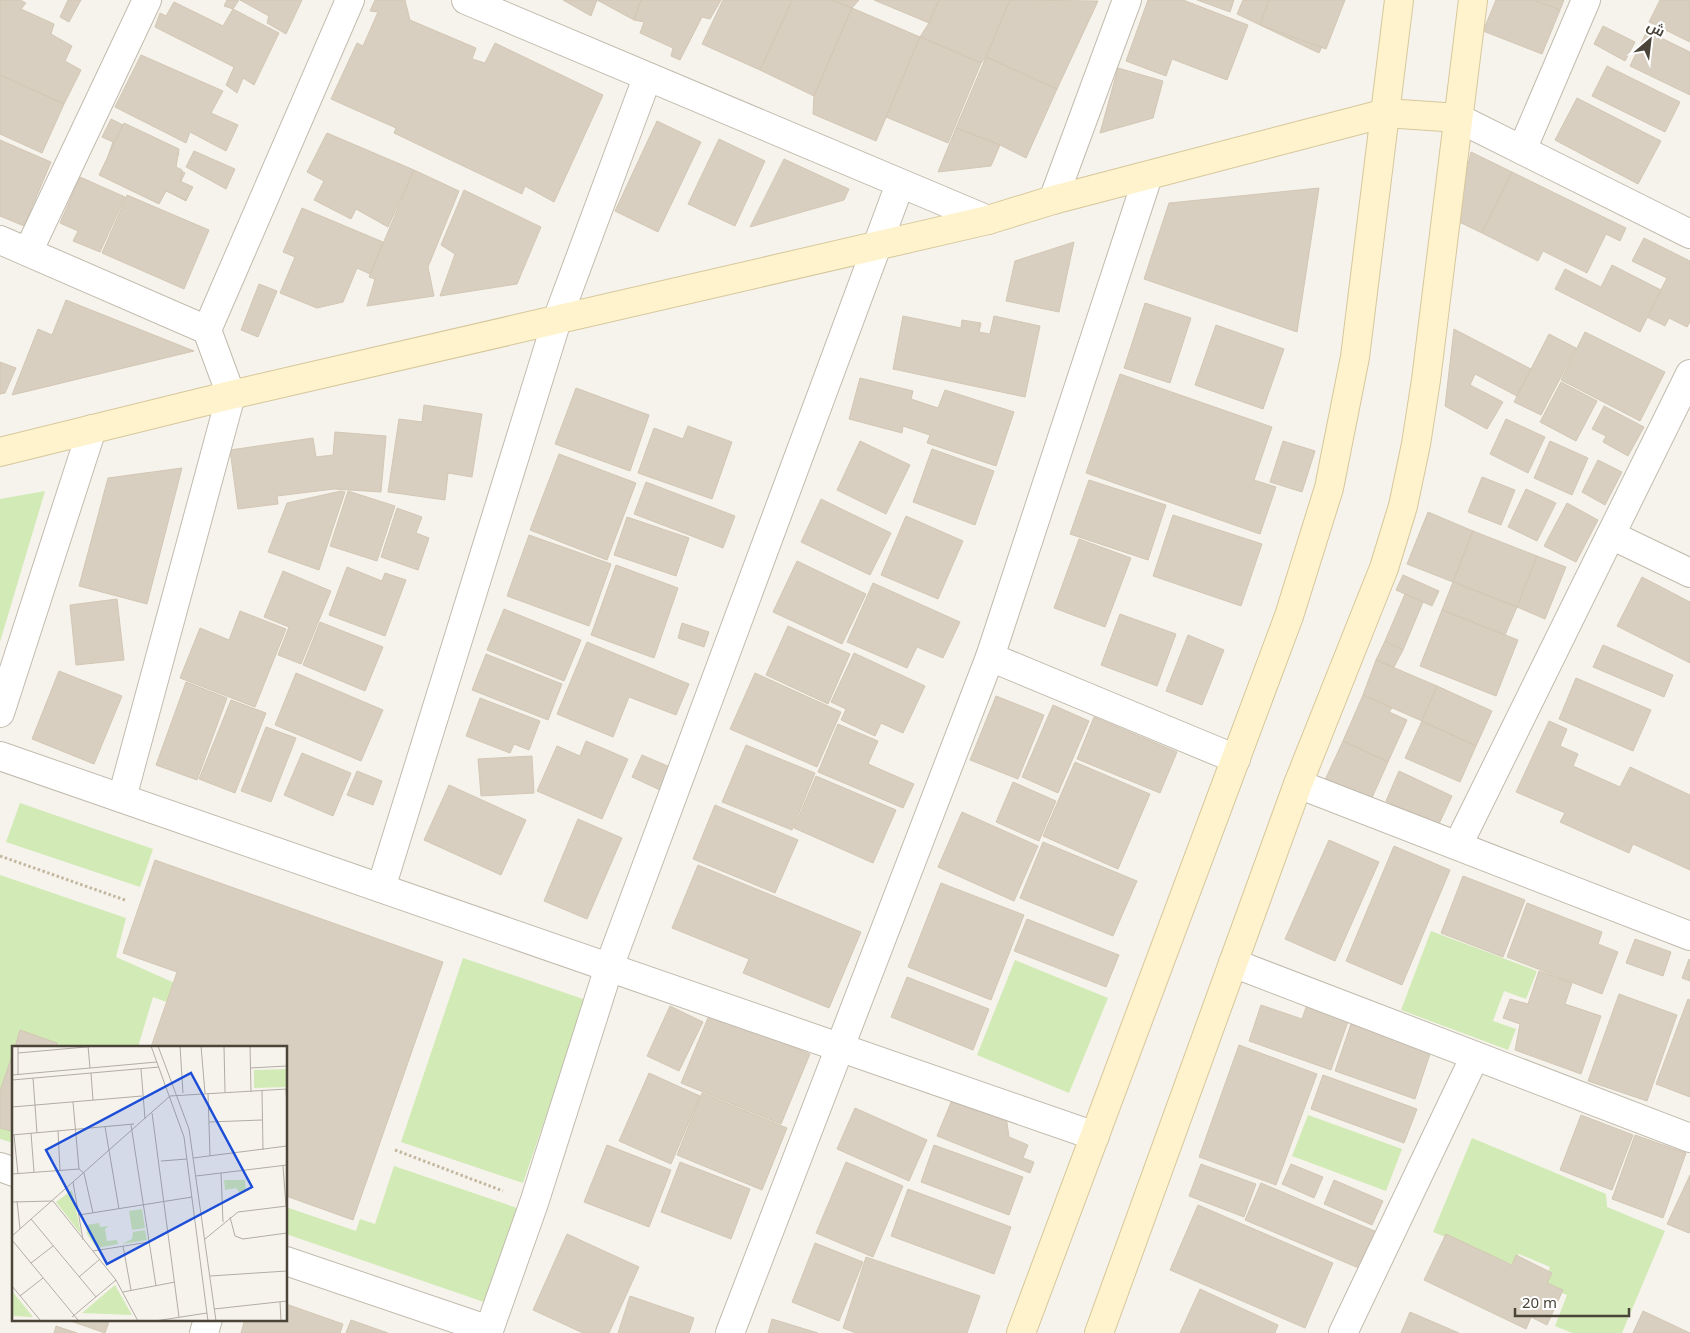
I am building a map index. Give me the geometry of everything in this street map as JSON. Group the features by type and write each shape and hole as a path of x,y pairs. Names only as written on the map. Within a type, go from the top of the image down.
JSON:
{"main road":[{"path":"1021,1333 1289,616 1329,488 1355,357 1399,0"},
{"path":"1100,1333 1298,784 1384,568 1403,506 1416,444 1426,380 1473,0"},
{"path":"0,452 231,395 988,220 1053,200 1386,113 1458,118"}],"street":[{"path":"28,252 147,0"},
{"path":"122,798 231,395 207,330 350,0"},
{"path":"466,0 647,78 988,220"},
{"path":"1053,200 1127,0"},
{"path":"1522,150 1586,0"},
{"path":"381,888 557,320 647,78"},
{"path":"1458,118 1690,234"},
{"path":"730,1333 990,657 1148,176"},
{"path":"288,1262 488,1332 534,1203 609,967 900,184"},
{"path":"0,240 207,330"},
{"path":"1458,845 1690,374"},
{"path":"0,713 92,429"},
{"path":"1610,535 1690,574"},
{"path":"990,657 1236,758"},
{"path":"0,756 1095,1136"},
{"path":"1298,784 1690,936"},
{"path":"1233,962 1690,1138"},
{"path":"1343,1333 1475,1056"},
{"path":"204,1333 208,1320"}],"path":[{"path":"0,856 125,900"},
{"path":"395,1150 534,1203"}],"green space":[{"path":"45,491 0,642 0,499"},
{"path":"20,803 153,849 140,887 6,842"},
{"path":"0,875 126,918 116,957 204,996 199,1014 153,997 138,1046 12,1046 12,1142 0,1139"},
{"path":"1431,931 1537,971 1526,999 1504,991 1493,1021 1516,1029 1508,1050 1401,1010"},
{"path":"463,958 586,1000 523,1183 401,1142"},
{"path":"1015,960 1108,998 1069,1093 977,1055"},
{"path":"1308,1115 1402,1149 1386,1191 1292,1156"},
{"path":"1472,1138 1606,1194 1607,1207 1665,1231 1622,1333 1572,1333 1555,1326 1567,1295 1543,1285 1550,1267 1519,1254 1514,1265 1433,1232"},
{"path":"394,1166 517,1208 484,1302 288,1235 288,1208 356,1231 360,1219 375,1224"}],"building":[{"path":"0,0 20,0 26,3 21,9 54,24 51,34 72,46 65,61 81,70 64,104 0,75"},
{"path":"68,0 81,0 69,22 60,17"},
{"path":"227,0 239,0 233,9 224,6"},
{"path":"240,0 302,0 286,34 267,23 269,16"},
{"path":"375,0 405,0 410,20 476,48 472,59 485,63 495,43 603,95 554,202 525,186 522,194 394,133 396,128 331,99 357,43 363,46 378,12 370,11"},
{"path":"563,0 597,0 591,16"},
{"path":"597,0 641,0 634,20"},
{"path":"641,0 721,0 710,19 702,17 680,60 671,56 673,48 640,33 644,22 634,20"},
{"path":"723,0 792,0 760,70 702,44"},
{"path":"793,0 832,0 852,8 814,96 760,70"},
{"path":"832,0 859,0 852,8"},
{"path":"874,0 939,0 929,23"},
{"path":"939,0 1010,0 986,57 981,63 920,37 929,23"},
{"path":"1010,0 1098,1 1057,89 986,57"},
{"path":"1148,0 1183,0 1248,25 1227,80 1172,59 1166,76 1126,61"},
{"path":"1197,0 1234,0 1230,12"},
{"path":"1243,0 1343,0 1319,53 1237,14"},
{"path":"1269,0 1345,0 1326,49 1260,25"},
{"path":"1496,0 1534,0 1560,10 1542,54 1483,31"},
{"path":"1534,0 1564,0 1560,10"},
{"path":"1660,0 1690,0 1690,42 1649,22"},
{"path":"174,2 223,26 233,9 279,33 254,85 243,78 237,93 226,85 234,67 155,27 160,13 166,16"},
{"path":"852,8 920,37 876,141 813,114 814,96"},
{"path":"1603,26 1635,42 1625,61 1594,44"},
{"path":"1647,31 1690,52 1690,95 1630,66"},
{"path":"920,37 981,63 948,143 886,117"},
{"path":"141,55 223,91 211,113 238,125 226,151 190,132 186,143 115,107"},
{"path":"986,57 1057,89 1026,158 1000,145 956,128"},
{"path":"1607,66 1680,102 1665,132 1592,96"},
{"path":"1118,68 1163,81 1153,118 1100,133"},
{"path":"0,75 64,104 42,153 0,134"},
{"path":"1577,98 1661,141 1638,184 1555,140"},
{"path":"111,119 179,153 173,167 185,173 180,183 191,189 186,201 163,189 157,202 141,193 144,182 134,177 139,166 133,163 129,172 107,159 113,142 102,137"},
{"path":"657,121 701,142 658,232 615,211"},
{"path":"124,123 179,149 176,167 182,170 180,181 193,187 186,200 166,191 159,204 99,175"},
{"path":"956,128 1000,145 991,166 938,172"},
{"path":"327,133 414,170 388,227 356,209 351,219 314,200 324,181 307,172"},
{"path":"719,139 765,161 735,226 688,204"},
{"path":"0,140 51,162 24,226 0,216"},
{"path":"194,151 235,169 226,189 186,167"},
{"path":"1471,152 1512,172 1482,233 1455,220"},
{"path":"784,159 849,189 844,200 750,227"},
{"path":"414,170 459,191 428,267 434,296 367,306 375,279 369,277"},
{"path":"1512,172 1626,228 1620,241 1606,234 1587,273 1543,251 1538,261 1482,233"},
{"path":"80,177 125,197 100,252 73,241 78,231 60,223"},
{"path":"1319,188 1297,332 1144,279 1169,203"},
{"path":"464,190 541,227 517,284 440,296 455,254 441,245"},
{"path":"127,195 209,230 184,289 102,253"},
{"path":"302,208 383,242 370,274 357,268 343,302 317,308 280,293 295,257 283,252"},
{"path":"1644,238 1690,261 1690,322 1687,327 1669,318 1665,326 1647,317 1667,278 1632,261"},
{"path":"1074,242 1059,312 1006,301 1015,261"},
{"path":"1612,265 1661,290 1640,332 1555,289 1565,269 1601,287"},
{"path":"259,284 277,291 258,337 241,330"},
{"path":"66,300 194,351 12,395 38,329 52,335"},
{"path":"1145,303 1191,318 1170,383 1124,368"},
{"path":"903,316 961,328 962,320 981,323 979,332 990,334 994,316 1040,326 1025,397 893,369"},
{"path":"1216,325 1284,349 1263,409 1195,385"},
{"path":"1454,329 1531,369 1517,396 1475,374 1470,385 1503,402 1487,429 1445,406"},
{"path":"1585,332 1665,372 1640,421 1561,380"},
{"path":"1549,334 1576,348 1541,415 1514,402"},
{"path":"0,362 16,368 5,393 0,394"},
{"path":"1120,374 1272,427 1254,480 1276,487 1260,534 1086,473"},
{"path":"860,378 913,391 911,399 938,408 945,390 1014,412 996,466 927,443 930,435 903,426 902,433 849,419"},
{"path":"1561,382 1597,401 1576,441 1540,422"},
{"path":"576,388 649,415 630,471 555,444"},
{"path":"424,405 482,414 472,477 448,473 445,500 388,492 399,419 422,422"},
{"path":"1604,406 1644,427 1628,456 1603,442 1606,436 1592,429"},
{"path":"1506,419 1545,437 1528,473 1490,454"},
{"path":"688,426 732,442 712,499 638,473 654,428 683,439"},
{"path":"335,432 386,436 381,492 334,489 277,496 278,504 238,509 230,450 313,438 316,457 333,455"},
{"path":"860,441 910,465 886,514 837,490"},
{"path":"1283,441 1315,451 1302,492 1270,482"},
{"path":"1550,441 1588,458 1572,495 1534,478"},
{"path":"932,449 994,471 975,525 913,502"},
{"path":"559,454 636,483 607,560 530,530"},
{"path":"1598,460 1622,472 1605,505 1582,492"},
{"path":"182,468 147,604 79,586 108,478"},
{"path":"1482,477 1515,490 1501,525 1468,512"},
{"path":"1089,480 1166,505 1148,560 1070,534"},
{"path":"646,482 735,516 723,548 634,514"},
{"path":"1526,489 1556,503 1537,541 1508,527"},
{"path":"341,491 345,492 319,570 268,552 287,503"},
{"path":"348,491 395,506 377,561 330,546"},
{"path":"821,499 891,533 870,575 801,542"},
{"path":"1567,503 1598,520 1576,562 1544,546"},
{"path":"397,508 422,517 416,533 429,538 418,570 381,557"},
{"path":"1428,512 1473,531 1453,582 1407,564"},
{"path":"1173,515 1262,544 1241,606 1153,576"},
{"path":"906,516 963,541 938,599 881,575"},
{"path":"627,517 689,538 676,576 614,555"},
{"path":"1473,531 1537,556 1517,607 1453,582"},
{"path":"529,535 611,564 589,626 507,596"},
{"path":"1079,539 1131,558 1105,627 1054,608"},
{"path":"1537,556 1566,567 1545,619 1517,607"},
{"path":"797,561 866,594 842,644 773,612"},
{"path":"616,565 678,588 654,658 591,635"},
{"path":"347,567 382,581 385,573 406,580 385,636 329,615"},
{"path":"283,571 331,591 301,664 278,655 289,627 264,617"},
{"path":"1403,575 1439,591 1432,606 1396,590"},
{"path":"1642,577 1690,602 1690,663 1617,626"},
{"path":"1453,582 1517,607 1505,635 1442,610"},
{"path":"873,583 960,622 943,658 917,647 907,668 847,642"},
{"path":"1405,594 1423,602 1403,650 1385,641"},
{"path":"117,599 124,660 76,665 70,605"},
{"path":"504,609 581,640 564,681 487,650"},
{"path":"1442,610 1518,640 1496,696 1420,666"},
{"path":"240,611 286,629 255,707 180,678 200,628 229,640"},
{"path":"1120,614 1176,634 1157,686 1101,665"},
{"path":"320,622 383,647 365,691 303,665"},
{"path":"682,623 709,632 704,647 678,638"},
{"path":"788,626 850,654 828,704 766,675"},
{"path":"1188,635 1224,650 1202,705 1166,691"},
{"path":"1385,641 1403,650 1394,667 1376,660"},
{"path":"587,642 689,684 676,715 629,697 613,737 557,714"},
{"path":"1603,645 1673,675 1664,697 1593,667"},
{"path":"854,653 925,686 903,733 881,723 875,736 841,720 846,709 831,702"},
{"path":"486,654 562,684 548,720 472,690"},
{"path":"1376,660 1437,686 1422,721 1363,695"},
{"path":"59,671 122,696 94,764 32,739"},
{"path":"296,673 383,710 361,761 275,725"},
{"path":"755,673 841,712 817,767 730,729"},
{"path":"1576,678 1651,710 1633,751 1559,719"},
{"path":"186,682 227,698 197,780 156,765"},
{"path":"1437,686 1492,711 1476,746 1422,721"},
{"path":"1363,695 1392,708 1389,712 1407,720 1388,762 1343,741"},
{"path":"996,696 1044,715 1018,779 970,760"},
{"path":"480,698 540,721 529,750 514,744 510,753 466,736"},
{"path":"231,700 266,713 235,793 199,779"},
{"path":"1053,705 1089,721 1058,793 1022,777"},
{"path":"1094,717 1177,752 1160,793 1077,759"},
{"path":"1422,721 1476,746 1460,782 1405,758"},
{"path":"1549,721 1567,729 1560,746 1578,754 1573,766 1620,787 1630,767 1690,795 1690,870 1633,844 1629,853 1560,822 1565,813 1516,792"},
{"path":"838,724 878,741 868,764 914,784 903,808 818,772"},
{"path":"266,727 296,738 271,802 241,791"},
{"path":"586,741 628,759 602,819 537,791 557,746 580,756"},
{"path":"1343,741 1388,762 1371,800 1325,780"},
{"path":"746,745 815,773 792,830 722,802"},
{"path":"302,753 351,773 333,816 284,795"},
{"path":"642,755 670,767 660,790 632,777"},
{"path":"532,756 534,793 481,796 478,759"},
{"path":"1075,762 1150,794 1118,869 1043,836"},
{"path":"357,771 382,781 373,805 347,795"},
{"path":"1399,771 1452,796 1438,826 1386,801"},
{"path":"816,776 896,810 873,863 794,828"},
{"path":"1013,782 1056,801 1039,841 996,822"},
{"path":"449,785 526,820 501,875 424,840"},
{"path":"715,805 798,840 775,893 693,859"},
{"path":"962,812 1038,846 1014,901 938,867"},
{"path":"578,819 622,838 587,919 544,901"},
{"path":"1329,840 1379,862 1335,961 1285,939"},
{"path":"1043,842 1137,881 1113,936 1020,898"},
{"path":"1394,846 1450,870 1402,985 1346,961"},
{"path":"155,860 443,962 353,1220 288,1197 288,1046 151,1046 177,972 123,953"},
{"path":"698,865 861,932 829,1008 743,973 749,959 672,928"},
{"path":"1463,876 1525,900 1503,957 1441,933"},
{"path":"941,883 1024,915 991,1000 908,967"},
{"path":"1527,903 1602,932 1598,944 1618,952 1602,994 1507,957"},
{"path":"1027,919 1119,955 1106,987 1014,951"},
{"path":"1635,939 1671,952 1663,976 1626,963"},
{"path":"1690,960 1690,981 1682,978"},
{"path":"1539,971 1572,983 1565,1004 1601,1016 1581,1074 1515,1050 1520,1024 1503,1018 1510,999 1528,1004"},
{"path":"907,977 989,1009 973,1050 891,1017"},
{"path":"1619,994 1677,1015 1647,1101 1588,1081"},
{"path":"1309,999 1351,1013 1331,1070 1249,1041 1261,1005 1302,1019"},
{"path":"1688,999 1690,1000 1690,1097 1656,1084"},
{"path":"670,1006 703,1022 679,1071 647,1056"},
{"path":"710,1013 810,1054 781,1124 681,1083"},
{"path":"1353,1018 1433,1045 1415,1099 1335,1071"},
{"path":"20,1030 57,1043 56,1046 15,1046"},
{"path":"1239,1045 1317,1074 1276,1185 1199,1157"},
{"path":"12,1056 12,1131 0,1128 0,1091"},
{"path":"649,1073 700,1096 671,1164 619,1141"},
{"path":"1323,1075 1417,1109 1404,1143 1311,1109"},
{"path":"702,1093 787,1128 762,1190 677,1155"},
{"path":"954,1095 1006,1116 1009,1137 1028,1145 1023,1158 1034,1162 1030,1173 937,1136"},
{"path":"855,1108 927,1140 909,1181 837,1149"},
{"path":"1581,1115 1633,1135 1612,1190 1560,1170"},
{"path":"1635,1135 1686,1153 1663,1218 1612,1199"},
{"path":"607,1145 671,1170 649,1227 584,1202"},
{"path":"934,1145 1023,1177 1009,1215 921,1182"},
{"path":"680,1162 750,1189 731,1239 661,1212"},
{"path":"846,1162 903,1186 873,1257 816,1233"},
{"path":"1201,1164 1256,1184 1244,1217 1189,1196"},
{"path":"1291,1164 1323,1177 1314,1198 1282,1184"},
{"path":"1690,1175 1690,1232 1689,1233 1667,1224"},
{"path":"1334,1180 1383,1201 1372,1225 1324,1204"},
{"path":"1261,1183 1377,1232 1361,1269 1245,1220"},
{"path":"908,1189 1011,1227 994,1274 891,1236"},
{"path":"1198,1205 1333,1263 1305,1328 1170,1270"},
{"path":"567,1234 639,1267 609,1333 583,1333 533,1310"},
{"path":"1446,1234 1512,1265 1516,1255 1552,1273 1547,1283 1563,1290 1547,1325 1531,1317 1526,1329 1424,1280"},
{"path":"815,1243 863,1262 839,1321 792,1302"},
{"path":"866,1257 980,1296 967,1333 856,1333 843,1328"},
{"path":"1200,1289 1278,1325 1275,1333 1180,1333"},
{"path":"630,1296 694,1318 689,1333 618,1333"},
{"path":"288,1305 343,1324 340,1333 241,1333 245,1320 288,1320"},
{"path":"1643,1311 1690,1333 1633,1333"},
{"path":"1410,1312 1459,1333 1401,1333"},
{"path":"772,1319 818,1333 768,1333"},
{"path":"68,1320 110,1320 105,1333"},
{"path":"351,1320 388,1333 346,1333"},
{"path":"56,1326 77,1333 54,1333"}]}
